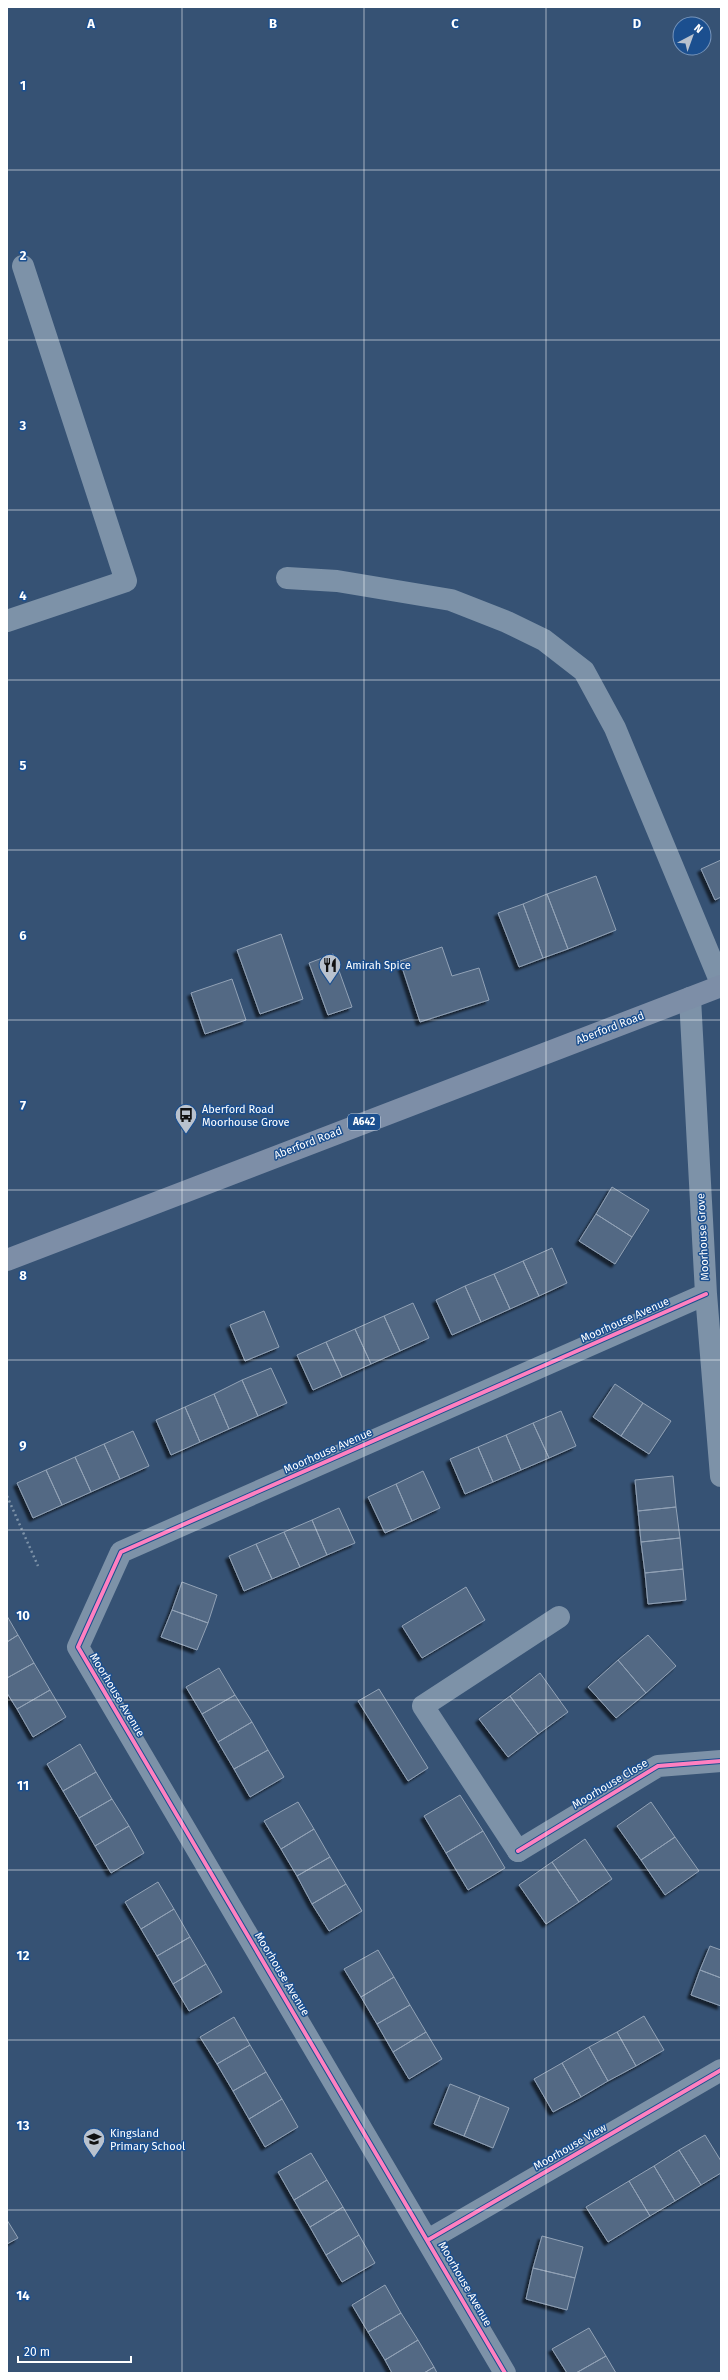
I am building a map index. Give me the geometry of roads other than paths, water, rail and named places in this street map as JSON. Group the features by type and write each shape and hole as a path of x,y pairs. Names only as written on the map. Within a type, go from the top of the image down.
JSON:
{"main road":[{"name":"Aberford Road","path":"7,1260 721,985"}],"street":[{"path":"7,621 126,581 23,266"},
{"path":"287,578 337,581 451,600 507,622 544,640 584,671 615,728 721,985"},
{"name":"Moorhouse Grove","path":"690,998 706,1294 721,1476"},
{"name":"Moorhouse Avenue","path":"505,2373 78,1647 121,1552 706,1294"},
{"name":"Moorhouse Close","path":"558,1617 423,1706 518,1851 658,1766 721,1762"},
{"name":"Moorhouse View","path":"428,2240 721,2070"}],"place":[{"name":"Amirah Spice","path":"330,984"},
{"name":"Aberford Road Moorhouse Grove","path":"186,1134"},
{"name":"Kingsland Primary School","path":"94,2158"}]}
